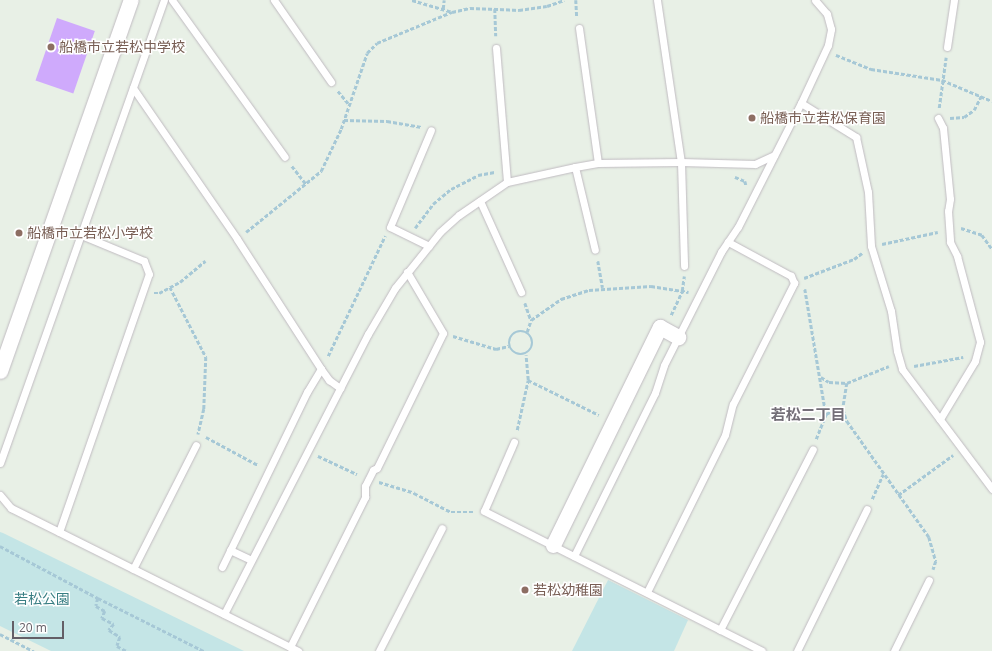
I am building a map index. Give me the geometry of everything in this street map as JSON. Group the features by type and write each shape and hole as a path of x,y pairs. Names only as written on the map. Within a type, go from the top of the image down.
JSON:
{"street":[{"path":"0,371 131,0"},
{"path":"553,545 660,328 678,337"}],"lane":[{"path":"0,463 164,0"},
{"path":"172,0 285,157"},
{"path":"274,0 331,82"},
{"path":"657,0 681,162 684,266"},
{"path":"574,556 655,393 664,365 801,103 828,45 831,29 827,14 815,0"},
{"path":"947,47 954,0"},
{"path":"579,28 598,163"},
{"path":"496,48 507,182"},
{"path":"133,88 237,239 321,369 329,380 340,388"},
{"path":"801,103 850,133 859,143 868,192 871,246 891,311 901,365 940,419 991,484"},
{"path":"938,118 943,128 950,191 950,242 957,256 980,342 977,354 940,419"},
{"path":"429,246 390,227 430,130"},
{"path":"224,614 372,328 407,272 429,246 459,215 507,182 574,167 598,163 681,162 755,164 774,155"},
{"path":"574,167 596,250"},
{"path":"480,201 521,292"},
{"path":"59,532 149,274 144,261 81,236"},
{"path":"647,592 725,435 733,404 794,283 791,276 728,242"},
{"path":"290,647 365,497 365,486 372,470 377,468 443,333 407,272"},
{"path":"222,567 269,470 321,369"},
{"path":"514,442 484,511 762,651"},
{"path":"133,569 196,444"},
{"path":"720,630 813,449"},
{"path":"0,495 11,508 298,651"},
{"path":"797,651 867,509"},
{"path":"379,651 442,528"},
{"path":"230,550 252,560"},
{"path":"894,651 929,580"}],"path":[{"path":"412,0 452,12"},
{"path":"443,9 444,0"},
{"path":"237,239 322,171 331,155 367,53 377,43 452,12 470,8 519,10 547,6 562,0"},
{"path":"576,0 579,28"},
{"path":"495,9 496,48"},
{"path":"947,47 938,118 964,117 974,110 981,96"},
{"path":"833,54 871,69 942,80 992,101"},
{"path":"331,82 349,104"},
{"path":"344,120 409,123 430,130"},
{"path":"285,157 306,184"},
{"path":"734,176 745,181 742,192"},
{"path":"321,369 390,227"},
{"path":"813,449 826,414 811,316 804,288 800,279 854,259 871,246 949,229 973,231 982,236 992,249"},
{"path":"596,250 603,288"},
{"path":"143,293 159,293 180,282 205,260"},
{"path":"663,329 682,291 684,266"},
{"path":"527,332 531,320 561,299 603,288 651,286 694,293"},
{"path":"170,287 206,357 204,409 196,444"},
{"path":"521,292 531,320"},
{"path":"514,442 528,380 526,355 531,350 532,337 527,332 520,330 513,333 509,339 509,346 512,352 526,355"},
{"path":"443,333 496,349 509,346"},
{"path":"821,377 829,382 847,383 901,365 977,354"},
{"path":"528,380 613,422"},
{"path":"847,383 844,389 845,415 883,474 929,538 935,551 936,561 929,580"},
{"path":"826,414 832,411 845,415"},
{"path":"198,434 269,470"},
{"path":"898,495 962,448"},
{"path":"307,451 368,479 414,493 451,512 484,511"},
{"path":"867,509 883,474"},
{"path":"0,546 98,598 204,651"},
{"path":"98,598 96,606 105,611 102,618 114,624 109,630 120,636 117,646 127,651"},
{"path":"0,634 34,651"}],"green space":[{"name":"若松公園","path":"0,532 244,651 51,651 0,626"},
{"path":"608,580 688,620 674,651 572,651"}],"shaded area":[{"path":"57,18 95,31 73,93 36,80"}],"place":[{"name":"船橋市立若松中学校","path":"51,47"},
{"name":"船橋市立若松保育園","path":"752,118"},
{"name":"船橋市立若松小学校","path":"19,233"},
{"name":"若松幼稚園","path":"525,590"}],"district":[{"name":"若松二丁目","path":"808,415"}]}
